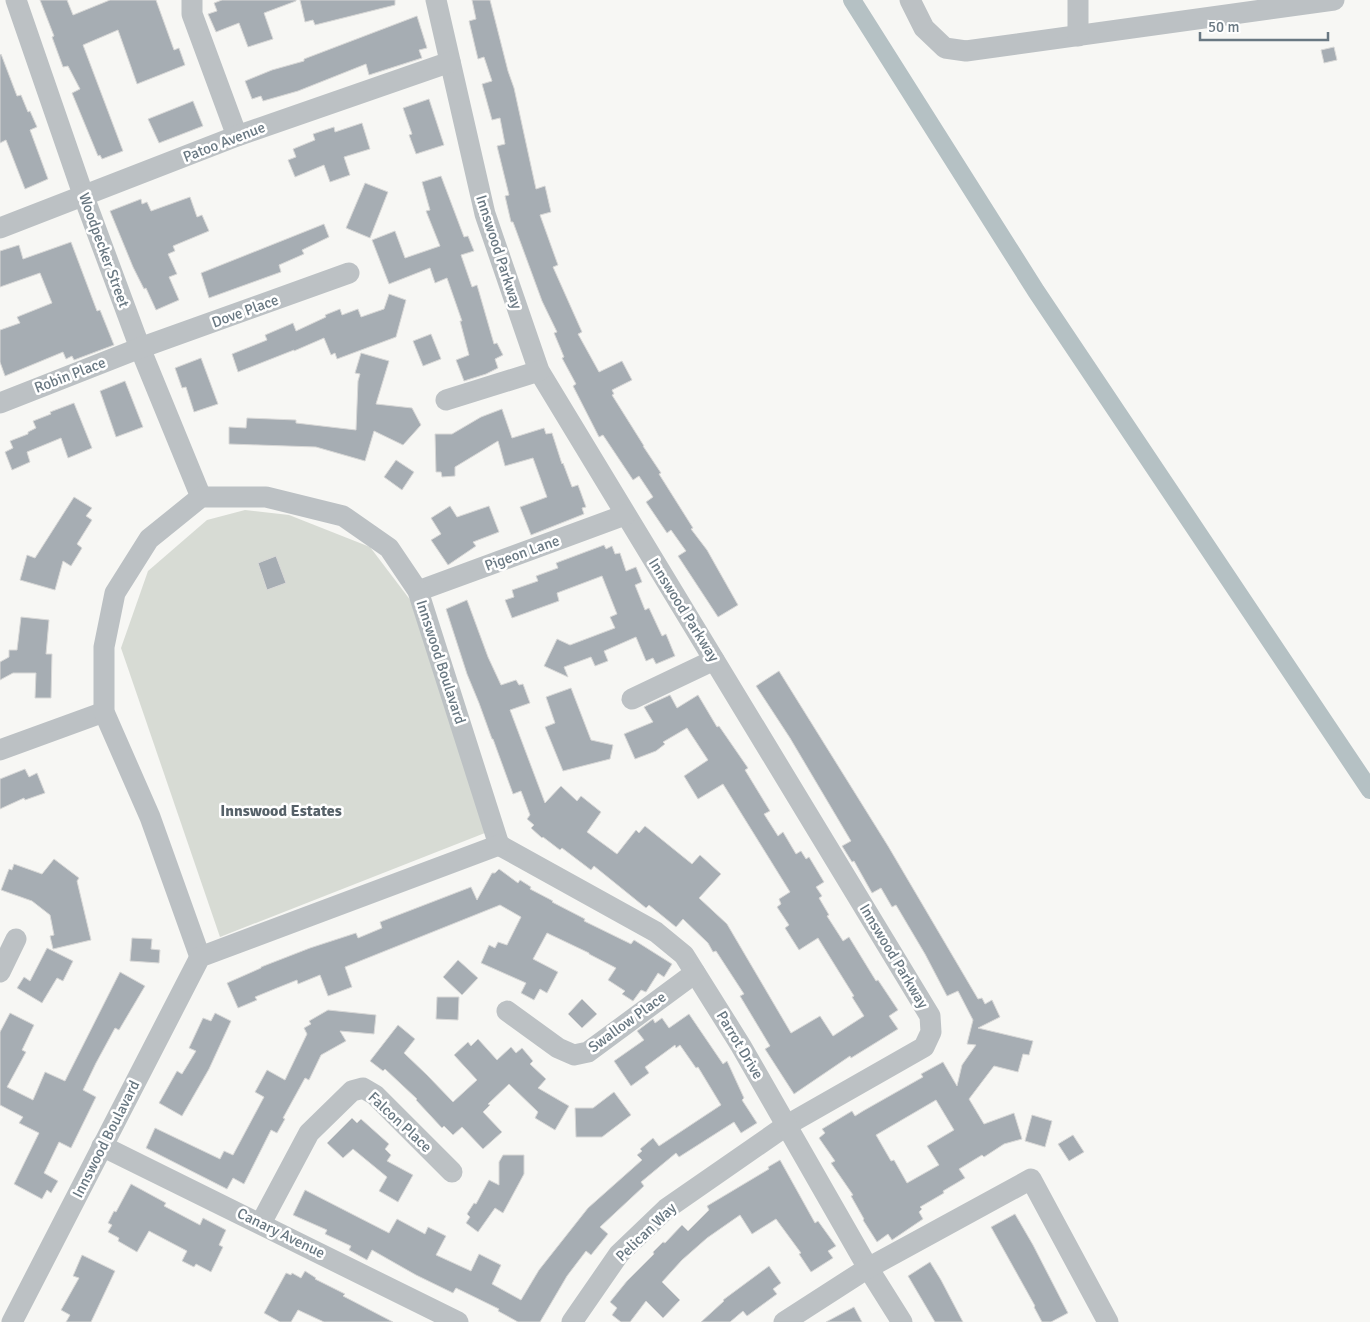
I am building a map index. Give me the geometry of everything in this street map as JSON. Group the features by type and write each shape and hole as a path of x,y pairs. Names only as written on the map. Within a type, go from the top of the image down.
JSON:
{"street":[{"name":"Woodpecker Street","path":"16,0 84,197 140,348 201,497"},
{"path":"192,0 192,14 236,136"},
{"name":"Innswood Parkway","path":"436,0 485,214 538,371 930,1016 931,1032 924,1047 787,1125"},
{"path":"910,0 924,28 945,48 966,52 1269,5 1334,0"},
{"path":"1078,0 1078,36"},
{"name":"Patoo Avenue","path":"0,228 84,197 236,136 450,62"},
{"name":"Dove Place","path":"140,348 349,273"},
{"name":"Robin Place","path":"0,403 140,348"},
{"path":"446,400 538,371"},
{"path":"201,497 149,539 115,593 104,647 104,712 150,817 200,957 499,845"},
{"name":"Innswood Boulavard","path":"201,497 266,497 343,516 389,548 418,591 499,845"},
{"name":"Pigeon Lane","path":"418,591 625,515"},
{"path":"632,699 714,660"},
{"path":"0,750 104,712"},
{"name":"Parrot Drive","path":"499,845 656,932 684,955 741,1046 868,1268 902,1322"},
{"path":"0,972 16,939"},
{"name":"Innswood Boulavard","path":"12,1322 200,957"},
{"name":"Swallow Place","path":"507,1011 558,1048 574,1055 588,1052 695,973"},
{"name":"Falcon Place","path":"261,1223 309,1133 352,1091 363,1088 375,1095 452,1172"},
{"name":"Pelican Way","path":"572,1322 619,1254 666,1209 787,1125"},
{"name":"Canary Avenue","path":"102,1146 458,1322"},
{"path":"784,1322 868,1268 1031,1179 1108,1322"}],"shaded area":[{"path":"245,510 289,515 370,547 411,601 490,831 220,937 121,648 148,571 207,520"}],"building":[{"path":"40,0 67,0 73,15 110,0 156,0 174,50 179,48 185,65 137,84 118,30 83,45 123,151 102,159 100,155 98,156 72,93 80,89 68,66 63,67 52,37 54,36"},
{"path":"222,0 296,1 264,13 273,39 248,47 239,23 216,32 208,14 217,11 214,3"},
{"path":"300,0 395,0 395,5 315,25 313,20 305,22"},
{"path":"472,0 490,0 514,88 536,189 545,186 551,212 540,215 558,265 553,267 582,332 578,334 599,372 622,361 632,380 612,390 614,394 612,395 661,473 659,474 693,528 691,529 707,550 738,605 718,617 678,556 686,551 671,530 667,533 646,502 653,497 639,476 633,480 603,435 599,437 573,386 576,384 562,358 564,357 554,333 557,332 542,301 513,222 511,222 505,196 509,195 497,146 505,144 500,118 492,120 482,84 492,81 484,57 478,59 469,21 476,19"},
{"path":"417,16 427,48 419,50 422,58 369,75 366,64 298,91 263,101 261,96 252,99 245,81 272,70 304,61 304,59"},
{"path":"1334,47 1337,60 1324,63 1321,50"},
{"path":"1,54 17,96 21,95 37,127 30,130 48,179 25,189 6,140 0,143"},
{"path":"429,99 444,145 416,154 409,135 412,134 403,108"},
{"path":"193,101 203,126 159,143 148,119"},
{"path":"362,123 370,149 344,157 350,175 330,182 324,165 295,177 288,160 296,157 293,149 315,140 313,134 334,127 335,132"},
{"path":"441,176 464,237 468,236 474,251 461,255 472,287 477,285 494,344 497,343 503,355 495,359 498,368 464,381 456,360 469,355 460,321 462,321 447,278 435,283 430,268 389,284 372,240 395,231 405,258 440,246 426,211 430,210 422,182"},
{"path":"365,183 388,192 370,238 346,228"},
{"path":"190,197 197,217 202,215 209,231 173,246 175,251 168,254 177,274 169,277 179,300 156,310 146,288 144,289 133,267 110,211 141,199 142,204 147,202 151,211"},
{"path":"324,224 329,237 302,250 304,254 279,265 281,272 209,298 201,273"},
{"path":"71,242 97,311 100,310 114,345 74,360 72,356 66,359 63,352 5,376 0,362 0,330 20,323 17,317 52,303 40,273 0,287 0,251 19,245 23,259"},
{"path":"389,294 406,300 396,337 337,359 335,353 331,355 324,338 238,372 232,354 267,340 265,335 293,323 296,331 340,309 342,315 358,309 361,317 384,309"},
{"path":"431,334 441,359 423,366 413,341"},
{"path":"361,353 389,361 376,404 412,408 421,425 403,445 374,431 365,461 316,447 229,444 229,427 246,428 247,418 296,420 296,423 356,430 360,374 355,373"},
{"path":"201,358 218,404 194,412 186,387 182,388 175,368"},
{"path":"125,381 143,427 116,437 100,391"},
{"path":"74,403 92,448 68,458 61,438 27,452 30,462 12,470 5,452 13,448 10,441 28,434 28,432 36,428 33,421"},
{"path":"502,409 512,438 544,428 546,434 552,433 572,487 578,485 586,507 582,508 584,514 531,535 520,507 547,497 533,458 505,466 498,441 455,467 455,476 442,477 441,472 436,472 435,434 452,434 481,417"},
{"path":"396,460 414,472 402,490 384,477"},
{"path":"74,497 92,508 86,516 92,520 77,544 82,548 71,566 63,561 55,590 20,580 27,555 35,558"},
{"path":"450,506 457,517 489,506 499,532 473,542 476,546 448,565 431,540 441,534 431,518"},
{"path":"604,545 606,549 612,546 615,554 620,553 626,571 636,567 642,582 635,585 645,610 649,608 662,636 666,634 675,656 656,664 653,658 646,661 636,637 604,651 608,661 595,666 591,657 564,667 568,677 544,666 557,639 570,645 615,628 610,617 617,614 602,576 557,593 559,601 512,618 505,600 514,597 512,590 538,581 536,576 558,568 556,563"},
{"path":"276,556 286,583 267,590 258,563"},
{"path":"467,600 488,657 501,685 516,680 519,685 523,684 530,703 510,710 545,803 561,786 577,801 581,796 601,812 587,832 617,854 636,830 639,833 645,826 692,864 700,855 721,874 699,898 727,924 791,1033 820,1016 833,1036 864,1016 852,997 854,996 818,938 799,950 785,928 789,925 777,907 781,904 779,899 790,892 723,784 698,799 684,776 708,760 687,728 663,742 665,744 656,751 635,759 624,734 653,722 644,707 670,695 677,708 698,695 717,727 719,726 748,768 745,770 770,811 764,814 778,836 783,832 796,854 801,851 806,859 809,857 824,882 816,887 822,896 819,898 829,915 827,916 843,941 849,937 876,981 878,980 898,1010 889,1016 898,1029 851,1058 850,1056 794,1094 765,1049 770,1046 740,996 744,994 716,951 713,952 708,943 683,919 676,927 649,905 646,908 594,866 591,870 562,848 560,850 542,838 531,828 534,825 527,819 530,815 521,791 513,794 467,674 446,609"},
{"path":"21,617 49,620 46,654 52,654 51,698 35,698 36,673 13,673 0,680 0,662 9,657 9,650 17,650"},
{"path":"779,671 888,846 978,999 982,998 985,1004 992,1000 1000,1017 978,1028 1033,1041 1029,1055 1023,1054 1018,1072 994,1066 969,1099 984,1124 1014,1113 1022,1139 1004,1144 984,1157 982,1155 959,1169 965,1178 920,1207 922,1209 919,1212 923,1219 892,1240 888,1234 877,1242 863,1220 851,1196 853,1195 831,1163 835,1161 819,1138 825,1133 822,1129 852,1111 855,1116 923,1077 921,1074 943,1062 957,1086 962,1065 976,1045 967,1044 973,1020 958,991 947,996 896,905 892,907 881,888 872,893 854,861 852,862 842,846 851,841 790,738 756,686","holes":["936,1100 954,1130 927,1146 939,1165 907,1183 894,1160 891,1161 876,1135"]},
{"path":"571,688 591,740 613,745 610,759 563,771 545,727 555,723 546,697"},
{"path":"25,769 29,777 37,773 45,793 25,800 24,798 0,809 0,779"},
{"path":"54,859 79,878 77,881 91,940 53,949 50,936 54,935 50,915 32,901 1,890 9,869 12,870 14,864 42,874"},
{"path":"499,869 518,883 520,880 531,887 530,889 585,919 584,921 631,944 634,940 672,964 664,977 658,973 646,992 641,990 633,1001 622,994 625,991 608,980 616,968 547,933 533,959 558,972 547,993 540,989 534,1000 521,993 526,983 481,963 489,945 495,948 498,942 507,945 521,917 500,905 345,967 352,987 328,996 320,975 298,984 297,980 277,988 255,997 257,1000 238,1008 227,983 261,967 310,948 356,933 358,938 382,928 380,922 471,887 477,900 492,873"},
{"path":"132,938 152,939 151,949 160,950 159,963 130,961"},
{"path":"47,948 73,961 63,981 57,978 42,1003 17,988 24,977 30,981"},
{"path":"458,960 478,978 462,995 443,977"},
{"path":"120,972 145,986 119,1030 115,1028 96,1063 83,1090 96,1097 71,1148 59,1142 44,1173 58,1181 51,1193 47,1190 42,1199 14,1184 39,1133 19,1123 23,1117 0,1105 0,1032 10,1013 34,1025 22,1050 26,1052 7,1087 33,1100 45,1072 65,1081"},
{"path":"437,997 459,997 458,1020 436,1019"},
{"path":"582,999 597,1014 582,1028 568,1014"},
{"path":"328,1010 376,1015 374,1034 340,1031 346,1041 321,1055 309,1080 305,1078 277,1133 271,1130 244,1184 233,1178 227,1189 146,1148 155,1128 220,1159 224,1151 233,1155 264,1097 255,1092 267,1070 285,1080 307,1034 304,1028 311,1024 309,1021"},
{"path":"215,1013 231,1021 209,1069 182,1116 159,1103 177,1071 182,1074 196,1051 189,1048 203,1018 211,1021"},
{"path":"689,1014 723,1064 727,1061 744,1098 742,1100 757,1123 741,1133 734,1122 679,1157 676,1153 641,1182 644,1186 600,1227 608,1234 591,1255 586,1251 567,1276 540,1322 518,1322 498,1311 499,1309 456,1288 453,1293 372,1250 367,1260 349,1250 351,1246 325,1234 327,1230 293,1215 305,1190 389,1233 397,1219 425,1234 428,1227 446,1236 436,1255 471,1271 479,1254 501,1265 492,1284 521,1300 539,1270 588,1208 642,1160 637,1155 642,1151 640,1149 653,1138 659,1146 721,1105 698,1067 696,1068 680,1045 676,1048 675,1045 645,1067 649,1073 631,1086 614,1061 644,1040 637,1031 653,1019 655,1023 662,1018 669,1028"},
{"path":"398,1025 415,1039 404,1053 453,1102 477,1080 454,1055 468,1042 471,1046 478,1039 497,1060 511,1047 516,1053 522,1048 533,1061 530,1064 546,1079 538,1088 569,1106 555,1130 535,1118 538,1112 509,1084 488,1104 490,1105 483,1112 502,1132 483,1149 462,1127 453,1135 444,1126 442,1128 417,1099 385,1069 383,1071 370,1061"},
{"path":"614,1092 631,1115 602,1137 576,1137 575,1108 593,1108"},
{"path":"1032,1115 1052,1121 1045,1147 1025,1141"},
{"path":"352,1118 357,1123 361,1119 389,1144 385,1149 391,1155 387,1161 413,1175 398,1202 379,1191 387,1177 353,1149 343,1158 327,1143"},
{"path":"1073,1135 1084,1152 1069,1161 1058,1144"},
{"path":"503,1155 524,1155 524,1174 503,1213 495,1208 478,1232 466,1223 470,1217 467,1214 474,1203 476,1204 489,1180 499,1185 499,1162"},
{"path":"780,1160 815,1223 818,1221 836,1246 828,1251 833,1258 811,1272 799,1254 801,1253 776,1219 752,1234 740,1215 707,1238 682,1260 662,1282 680,1300 663,1318 646,1301 630,1322 621,1322 612,1315 617,1308 610,1302 663,1242 665,1243 682,1225 688,1231 709,1210 707,1206 769,1169 768,1167"},
{"path":"131,1184 166,1203 164,1206 200,1225 203,1218 226,1230 219,1245 223,1247 211,1272 196,1264 194,1267 182,1261 187,1251 149,1231 137,1252 118,1241 119,1238 108,1232 112,1225 108,1223"},
{"path":"1015,1214 1068,1313 1051,1322 1042,1322 991,1227"},
{"path":"82,1255 115,1271 91,1322 66,1322 70,1315 61,1310 79,1278 73,1276"},
{"path":"930,1262 963,1322 935,1322 908,1276"},
{"path":"769,1266 781,1283 773,1289 777,1294 747,1316 743,1311 730,1322 701,1322 723,1300"},
{"path":"305,1271 315,1279 345,1294 343,1296 393,1322 324,1322 298,1310 291,1322 280,1322 264,1313 286,1273 291,1275 292,1273 301,1278"},
{"path":"854,1307 862,1322 826,1322"}],"waterway":[{"path":"852,0 1036,291 1370,790"}],"district":[{"name":"Innswood Estates","path":"281,810"}]}
